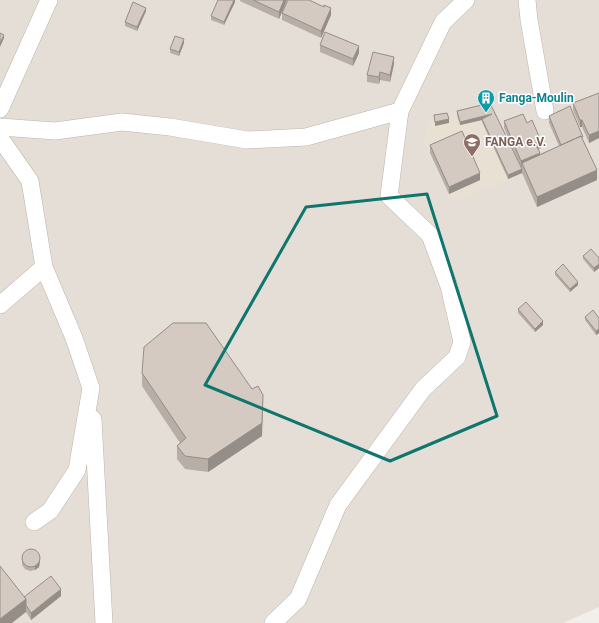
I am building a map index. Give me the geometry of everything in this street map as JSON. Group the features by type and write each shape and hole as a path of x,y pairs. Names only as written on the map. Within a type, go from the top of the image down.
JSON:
{"street":[{"path":"0,110 49,0"},
{"path":"273,623 298,599 338,505 423,389 457,358 462,342 449,286 430,235 389,196 400,111 442,22 466,0"},
{"path":"527,0 544,111"},
{"path":"0,127 54,131 122,122 170,127 247,140 306,137 400,111"},
{"path":"0,138 30,181 44,267 74,338 91,388 104,623"},
{"path":"0,305 44,267"},
{"path":"34,522 50,511 77,470 91,388"}],"highlighted area":[{"path":"427,194 497,416 390,461 205,385 306,207"}],"shaded area":[{"path":"0,0 599,0 599,607 563,623 0,623"},
{"name":"FANGA e.V.","path":"490,107 522,173 453,203 423,141 430,120"}],"building":[{"path":"218,0 234,0 224,22 211,16"},
{"path":"253,0 284,0 279,12"},
{"path":"288,0 309,0 324,7 324,5 331,8 321,31 282,13"},
{"path":"133,2 146,8 137,27 125,22"},
{"path":"325,32 359,46 353,59 320,45"},
{"path":"0,33 4,35 0,43"},
{"path":"175,36 184,39 179,52 170,49"},
{"path":"373,52 394,57 390,75 380,72 379,77 367,75"},
{"path":"599,93 599,131 589,135 582,120 580,120 573,103"},
{"path":"490,103 522,169 508,175 482,119 492,114 460,122 457,111"},
{"path":"570,106 583,137 581,136 561,145 549,116"},
{"path":"447,113 449,119 435,122 434,115"},
{"path":"523,114 527,123 532,120 541,141 535,143 540,153 521,161 504,121"},
{"path":"462,131 480,173 449,187 430,145"},
{"path":"581,136 597,170 537,197 522,163"},
{"path":"591,249 599,258 599,264 594,268 583,256"},
{"path":"563,264 578,282 570,289 555,272"},
{"path":"526,302 543,321 535,329 518,309"},
{"path":"593,310 599,318 599,329 596,331 585,317"},
{"path":"173,323 206,323 252,389 258,386 263,395 262,423 208,459 185,456 177,446 186,438 142,373 144,347"},
{"path":"31,549 37,552 40,558 37,564 31,567 25,564 22,558 25,552"},
{"path":"0,566 26,599 0,619"},
{"path":"51,576 61,589 31,613 26,605 26,599 24,597"}],"place":[{"name":"Fanga-Moulin","path":"486,113"},
{"name":"FANGA e.V.","path":"472,157"}]}
